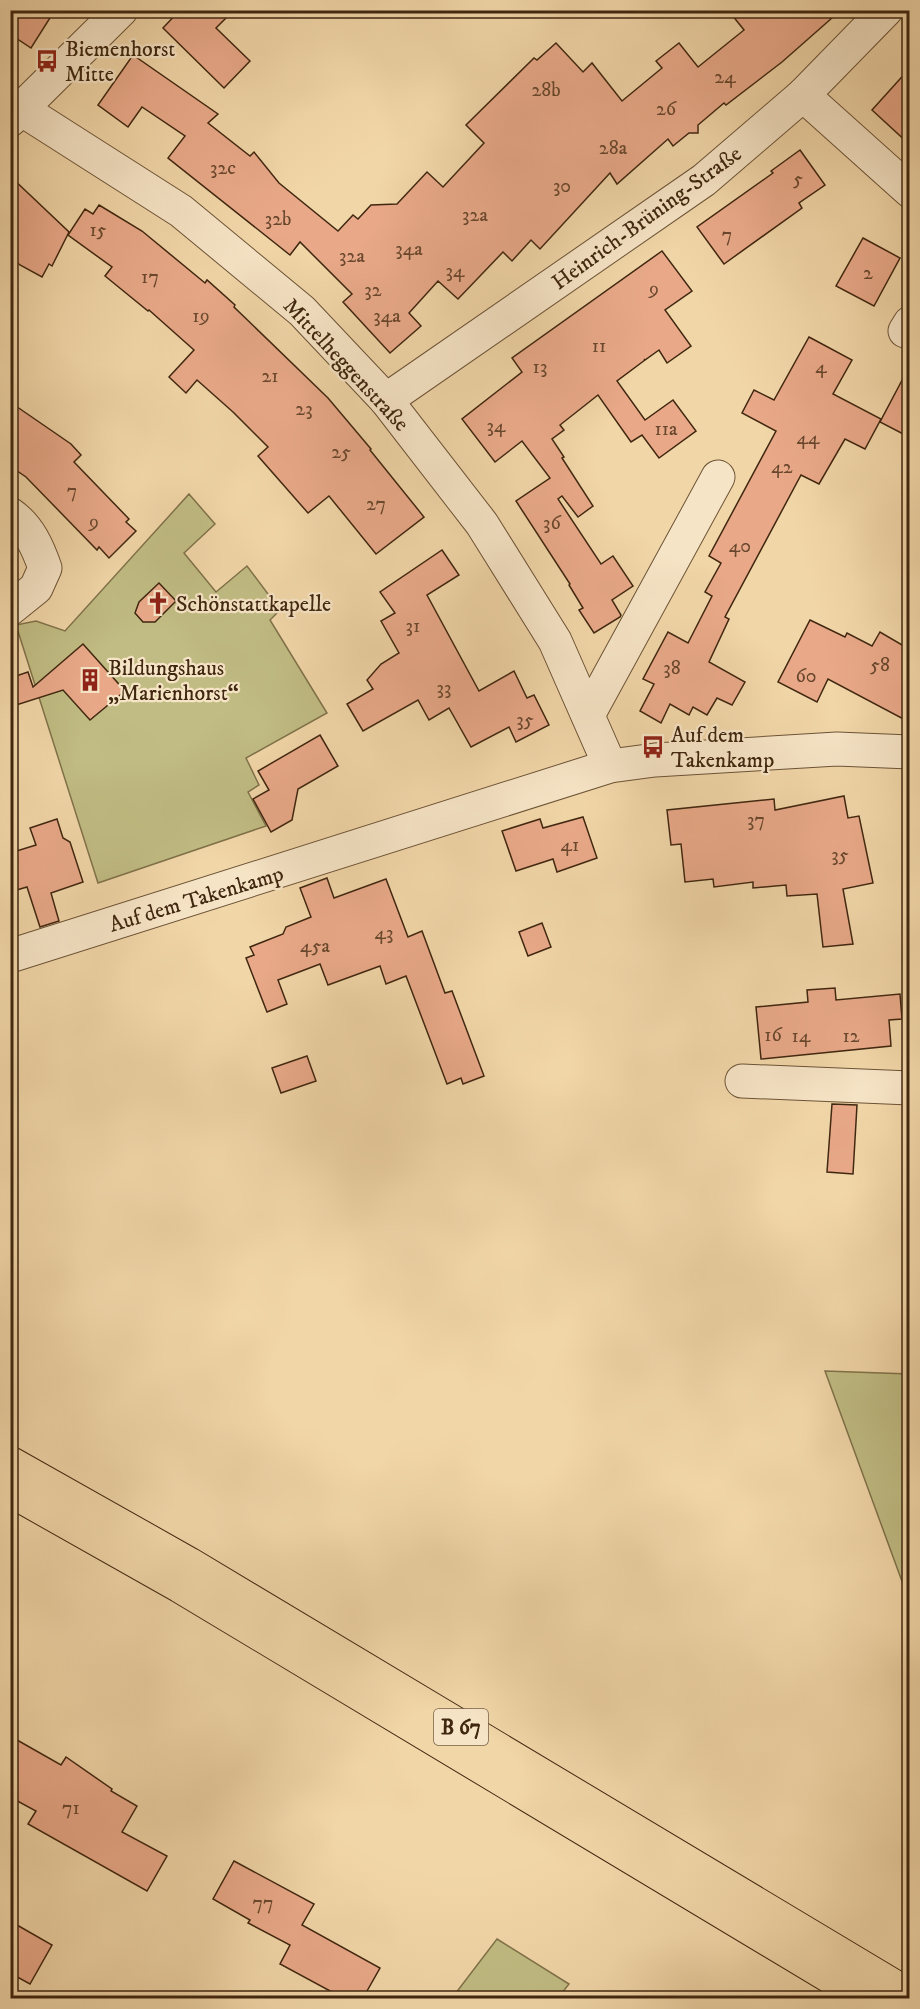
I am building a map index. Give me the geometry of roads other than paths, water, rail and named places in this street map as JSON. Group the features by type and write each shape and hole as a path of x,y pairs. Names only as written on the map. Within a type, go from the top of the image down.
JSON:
{"highway":[{"name":"B 67","path":"10,1463 189,1564 909,1996"},
{"name":"B 67","path":"10,1490 180,1586 866,1998"}],"street":[{"path":"14,110 122,10"},
{"name":"Heinrich-Brüning-Straße","path":"386,400 704,180 803,95 886,10"},
{"path":"803,95 909,191"},
{"name":"Mittelheggenstraße","path":"14,110 181,211 302,311 386,400 482,524 555,641 610,765"},
{"path":"588,715 718,477"},
{"path":"10,514 17,519 36,544 45,568 36,588 10,609"},
{"name":"Auf dem Takenkamp","path":"10,956 610,765 655,760 837,749 909,752"},
{"path":"742,1081 909,1088"}],"place":[{"name":"Biemenhorst Mitte","path":"47,61"},
{"name":"Schönstattkapelle","path":"158,603"},
{"name":"Bildungshaus „Marienhorst“","path":"90,680"},
{"name":"Auf dem Takenkamp","path":"653,747"}]}
